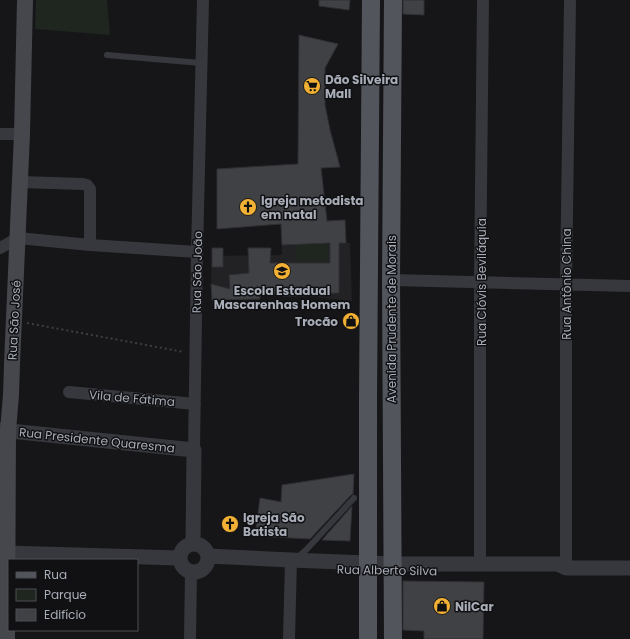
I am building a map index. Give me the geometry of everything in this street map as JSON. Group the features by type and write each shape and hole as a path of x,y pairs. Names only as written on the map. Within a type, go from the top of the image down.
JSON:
{"main road":[{"name":"Rua São José","path":"7,639 7,553 4,431 11,395 22,134 25,0"},
{"name":"Avenida Prudente de Morais","path":"368,639 371,0"},
{"name":"Avenida Prudente de Morais","path":"393,0 391,280 393,639"}],"street":[{"name":"Rua São João","path":"193,544 195,354 203,0"},
{"name":"Rua Clóvis Beviláquia","path":"480,565 480,283 483,0"},
{"name":"Rua Antônio China","path":"566,568 566,284 570,0"},
{"path":"0,134 22,134"},
{"path":"20,182 87,185 90,189 90,245"},
{"path":"0,248 18,238 90,245 197,252"},
{"path":"391,280 630,286"},
{"name":"Vila de Fátima","path":"69,392 195,404"},
{"name":"Rua Presidente Quaresma","path":"4,431 194,450"},
{"path":"193,544 200,545 207,551 207,560 204,569 191,573 182,567 179,558 180,553 186,546 193,544"},
{"path":"7,553 113,558 179,558"},
{"name":"Rua Alberto Silva","path":"207,560 558,573 566,568"},
{"path":"289,639 292,563"},
{"name":"Rua Alberto Silva","path":"392,568 558,564 566,568 630,568"},
{"path":"190,639 191,573"}],"lane":[{"path":"107,55 201,62"},
{"path":"292,563 354,498"}],"path":[{"path":"14,320 195,354"}],"shaded area":[{"name":"Escola Estadual Mascarenhas Homem","path":"350,243 352,301 305,296 249,295 211,284 212,256 282,255 282,245"}],"green space":[{"path":"36,0 107,0 110,35 35,29"},
{"path":"328,244 328,261 296,261 296,245"}],"building":[{"path":"319,0 350,0 349,10 319,6"},
{"path":"403,0 424,0 424,15 403,14"},
{"path":"299,35 338,44 325,68 325,105 340,167 321,168 327,221 345,220 346,243 339,243 339,293 305,294 305,296 260,294 260,299 212,300 211,284 230,289 229,275 249,273 248,248 271,248 270,263 330,263 330,243 282,245 281,224 217,229 217,169 298,164"},
{"path":"212,248 223,248 223,267 212,267"},
{"path":"354,474 353,494 310,539 255,536 260,498 281,502 282,485"},
{"path":"352,506 350,541 322,540"},
{"name":"NilCar","path":"403,581 484,582 483,639 424,639 424,631 403,630"}],"place":[{"name":"Dão Silveira Mall","path":"312,86"},
{"name":"Igreja metodista em natal","path":"248,207"},
{"name":"Escola Estadual Mascarenhas Homem","path":"282,271"},
{"name":"Trocão","path":"351,321"},
{"name":"Igreja São Batista","path":"230,524"},
{"name":"NilCar","path":"442,606"}]}
